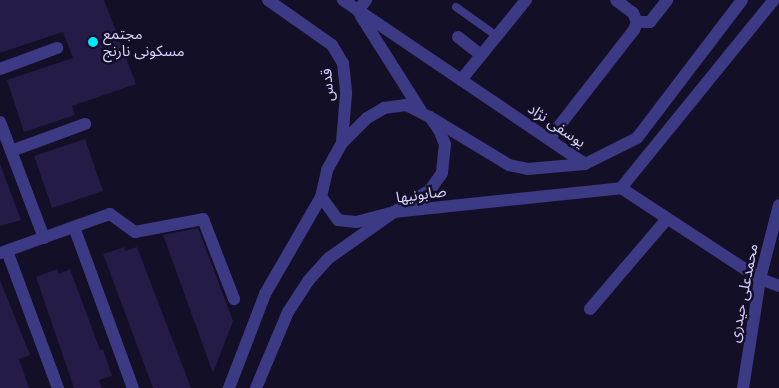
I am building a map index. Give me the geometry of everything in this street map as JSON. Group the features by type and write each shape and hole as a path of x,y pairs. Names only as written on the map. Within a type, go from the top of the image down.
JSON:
{"street":[{"name":"قدس","path":"268,0 332,45 343,63 346,94 342,143"},
{"name":"یوسفی نژاد","path":"343,0 585,164 637,138 742,0"},
{"path":"321,197 338,220 356,222 394,212 430,190 442,173 445,144 358,11 366,0"},
{"path":"461,80 526,0"},
{"path":"549,139 634,30 637,22 633,13 616,0"},
{"path":"637,22 650,22 667,0"},
{"path":"774,0 621,188 666,220 760,279 779,286"},
{"path":"458,36 481,55"},
{"path":"0,69 56,48"},
{"path":"229,388 265,294 321,197 327,170 342,143 367,118 384,108 406,104 509,164 528,169 585,164"},
{"path":"0,122 44,238"},
{"path":"11,151 85,124"},
{"name":"صابونیها","path":"256,388 288,312 308,281 329,258 394,212 621,188"},
{"name":"محمدعلی حیدری","path":"743,388 760,279 779,205"},
{"path":"58,388 4,252 110,214 135,232 203,219 234,299"},
{"path":"590,309 666,220"},
{"path":"74,227 133,388"}],"lane":[{"path":"456,7 497,36"}],"building":[{"path":"0,0 104,0 136,84 72,106 75,115 24,132 7,80 73,58 63,32 0,53"},
{"path":"85,139 103,191 52,208 34,156"},
{"path":"0,164 21,220 0,226"},
{"path":"198,228 233,321 213,373 163,235"},
{"path":"124,247 125,251 137,247 191,388 153,388 103,254"},
{"path":"57,269 59,274 70,269 100,350 103,349 112,376 99,380 102,388 74,388 36,277"},
{"path":"0,280 30,355 19,359 29,388 0,388"}],"place":[{"name":"مجتمع مسکونی نارنج","path":"93,42"}]}
